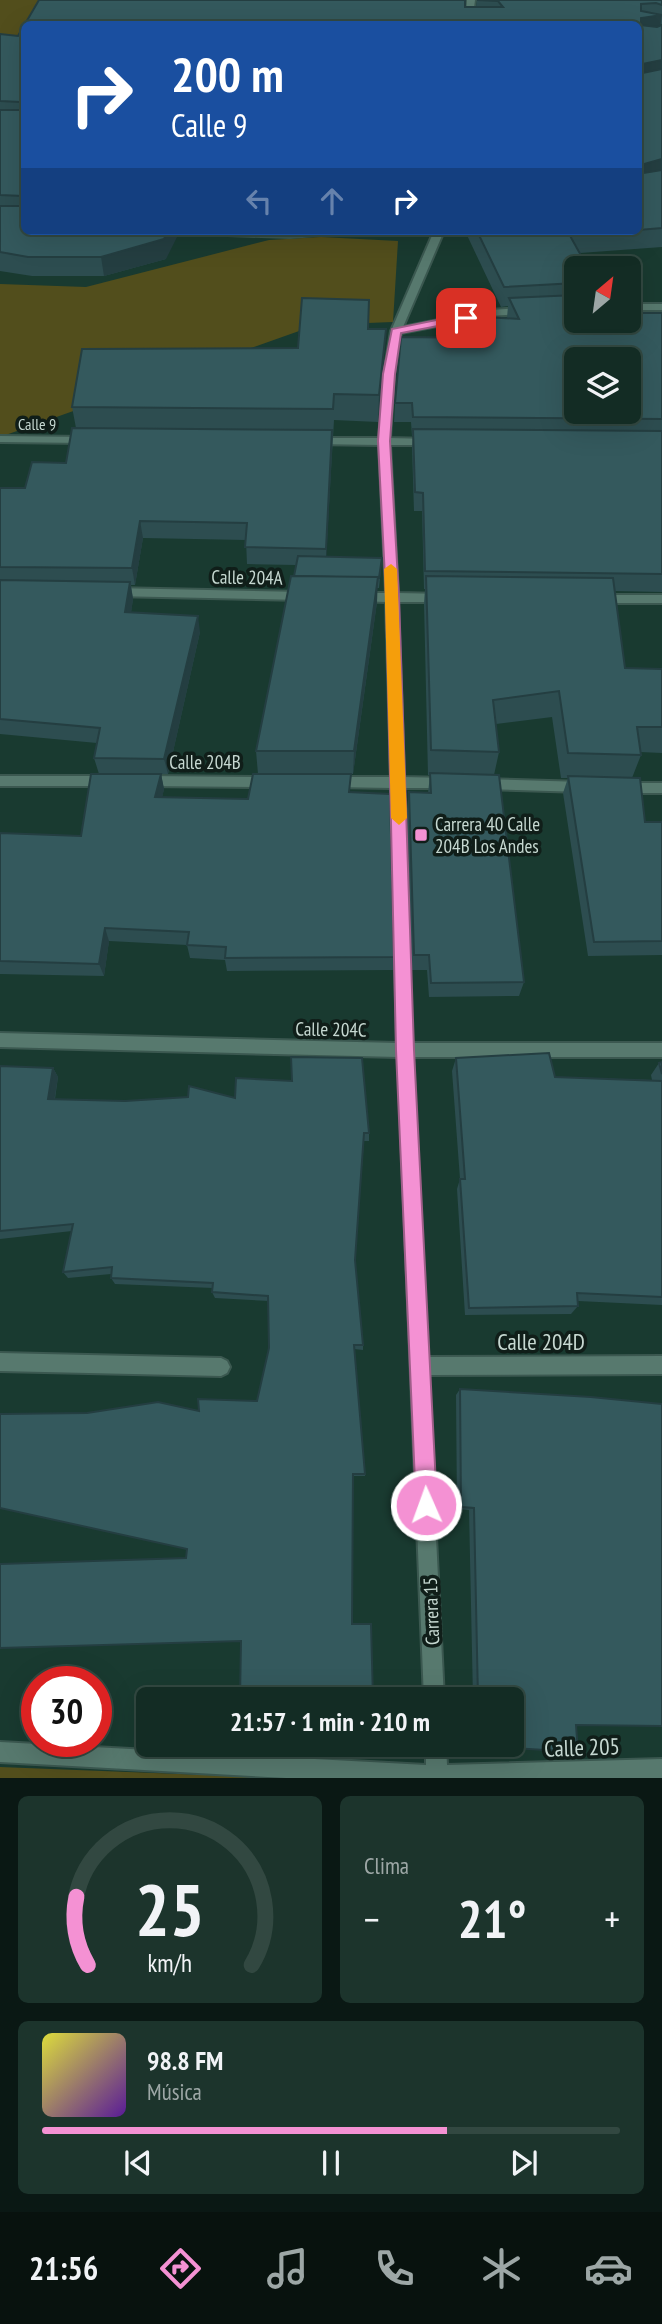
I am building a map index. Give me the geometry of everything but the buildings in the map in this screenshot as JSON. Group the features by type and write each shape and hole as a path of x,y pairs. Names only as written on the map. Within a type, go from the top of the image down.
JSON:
{"street":[{"path":"469,21 471,0"},
{"name":"Carrera 15","path":"434,1687 405,1050 392,597 384,441 389,374 396,331 437,235"},
{"path":"641,307 662,307"},
{"path":"396,331 489,313 538,310"},
{"name":"Calle 9","path":"0,439 96,440"},
{"path":"302,441 440,442"},
{"name":"Calle 204A","path":"95,592 311,596"},
{"path":"338,596 460,598"},
{"path":"581,599 662,599"},
{"name":"Calle 204B","path":"0,780 288,782"},
{"path":"316,782 662,788"},
{"name":"Calle 204C","path":"0,1040 405,1050 662,1050"},
{"path":"0,1362 221,1367"},
{"name":"Calle 204D","path":"421,1366 662,1365"},
{"name":"Calle 205","path":"0,1752 437,1776 662,1769"},
{"path":"436,1757 437,1776"}],"shaded area":[{"path":"0,0 45,0 33,21 21,21 21,36 0,45"},
{"path":"321,237 398,241 393,322 316,325 0,437 0,284 86,287 269,240"},
{"path":"0,1767 282,1778 0,1778"}],"slow traffic":[{"path":"391,569 399,818"}],"place":[{"name":"Carrera 40 Calle 204B Los Andes","path":"421,835"}],"route":[{"path":"426,1505 405,1050 392,597 384,441 389,374 396,331 466,318"}]}
